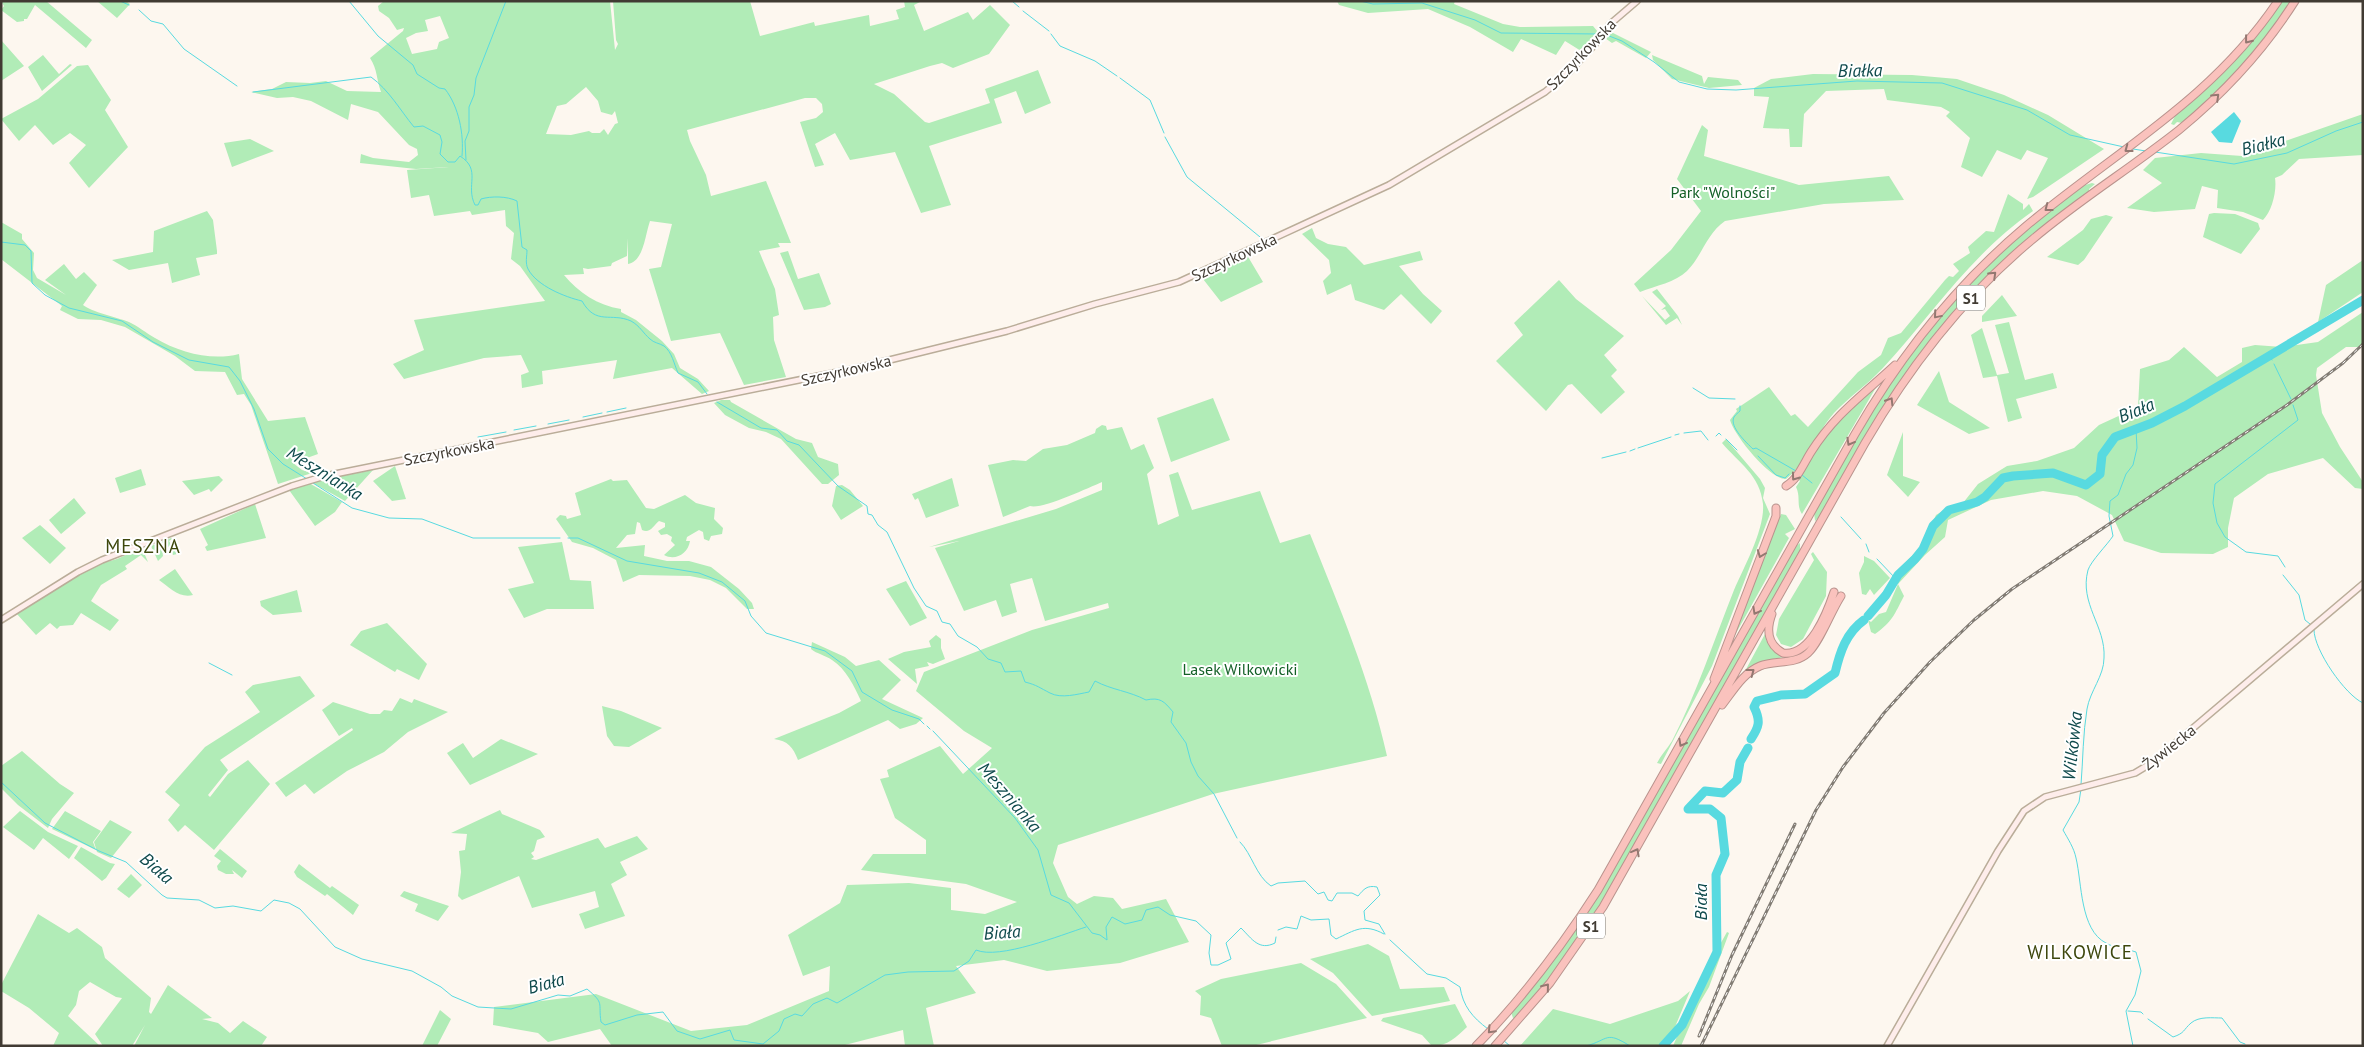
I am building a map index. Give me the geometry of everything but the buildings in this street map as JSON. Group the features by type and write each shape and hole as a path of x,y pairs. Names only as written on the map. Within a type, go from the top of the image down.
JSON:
{"highway":[{"name":"S1","path":"1476,1046 1505,1015 1555,954 1598,890 1867,412 1904,356 1945,305 1982,266 2025,227 2166,120 2198,93 2227,65 2278,1"},
{"name":"S1","path":"1495,1046 1560,970 1603,907 1892,398 1945,327 1980,287 2016,253 2179,129 2207,105 2244,68 2296,1"},
{"path":"1786,486 1794,480 1821,436 1840,412 1904,356"},
{"path":"1706,700 1776,516 1776,508"},
{"path":"1777,600 1770,619 1769,636 1775,648 1789,654 1799,652 1808,644 1834,592"},
{"path":"1708,723 1746,675 1754,669 1768,663 1796,660 1806,654 1841,596"}],"main road":[{"name":"Szczyrkowska","path":"1,620 78,572 102,560 314,479 853,369 1007,331 1095,304 1174,284 1402,178 1551,88 1601,37 1609,25 1637,1"},
{"name":"Żywiecka","path":"1887,1046 1998,851 2027,808 2045,797 2135,773 2153,762 2363,584"}],"green space":[{"path":"1,1 46,1 92,40 86,48 35,5 27,19 17,22 1,10 4,6"},
{"path":"97,1 126,1 130,4 117,18"},
{"path":"384,1 610,1 615,50 618,44 616,40 613,1 750,1 760,36 814,22 815,26 869,15 870,26 899,19 896,10 905,7 904,1 922,1 914,5 924,31 968,12 973,20 990,5 1010,25 989,54 953,68 942,63 874,84 894,94 925,122 929,123 990,103 985,89 1038,70 1051,103 1025,114 1016,91 994,99 1002,123 929,146 951,205 921,213 895,152 850,160 835,133 815,144 824,165 815,167 800,122 816,118 823,112 822,104 816,98 805,98 687,130 690,141 706,175 711,196 766,181 791,243 778,243 780,247 759,251 775,289 779,315 773,317 774,340 786,377 744,385 720,333 671,341 649,269 661,267 672,224 650,221 641,253 633,262 628,264 628,238 627,256 612,263 611,266 583,268 584,274 564,275 589,297 604,305 621,309 621,312 636,320 662,341 674,354 680,368 698,379 709,391 702,394 672,368 613,379 617,360 542,371 543,384 522,388 521,375 529,372 521,355 484,358 404,379 393,364 424,350 414,320 545,301 520,266 511,259 514,233 506,226 505,210 472,215 470,211 434,216 429,195 411,198 407,170 449,167 416,169 360,163 361,154 373,158 409,162 418,155 417,149 409,145 378,112 351,104 348,120 311,101 293,97 277,98 251,92 272,89 286,82 310,83 326,81 347,91 381,92 376,71 370,58 403,31 404,28 397,30 389,18 379,11 378,6","holes":["440,16 449,38 439,42 437,49 412,54 406,38 416,33 428,31 425,20","586,87 598,101 601,112 612,115 615,111 618,123 615,124 608,135 604,129 600,133 589,131 571,135 546,134 557,106 566,104"]},
{"path":"1337,1 1455,1 1454,4 1503,24 1520,27 1593,26 1598,32 1590,39 1586,54 1565,41 1556,55 1521,39 1513,52 1470,27 1428,9 1368,13 1339,5"},
{"path":"2281,1 2292,1 2241,66 2182,123 2171,124 2175,116 2231,64"},
{"path":"1611,32 1651,52 1646,58 1616,41 1612,43 1605,38"},
{"path":"1,40 24,66 1,81"},
{"path":"43,55 59,74 70,64 72,65 42,91 28,67"},
{"path":"1652,55 1702,76 1704,84 1708,77 1738,80 1742,85 1709,88 1672,79 1653,60"},
{"path":"88,65 111,100 105,110 128,147 89,188 69,163 86,145 70,133 53,145 35,125 19,141 1,119 38,99 77,66"},
{"path":"1813,74 1912,75 1957,79 2004,95 2048,115 2104,149 2033,197 2027,199 2048,158 2027,150 2021,160 1997,150 1982,177 1961,167 1970,138 1946,116 1950,112 1941,107 1887,100 1884,89 1826,91 1804,114 1802,147 1790,147 1789,129 1763,128 1769,97 1754,96 1754,88 1771,79"},
{"path":"2363,114 2363,155 2299,159 2282,175 2275,178 2273,200 2263,220 2243,212 2217,208 2218,190 2202,186 2195,209 2154,212 2127,208 2162,183 2143,170 2155,158 2201,153 2242,156"},
{"name":"Park \"Wolności\"","path":"1702,125 1708,130 1704,156 1799,185 1889,176 1904,200 1824,204 1725,221 1709,238 1697,259 1687,271 1671,281 1640,292 1634,284 1671,250 1701,211 1677,179"},
{"path":"250,139 274,151 232,167 224,143"},
{"path":"2095,184 2089,189 2089,193 2014,251 1986,276 1928,342 1889,398 1820,516 1815,521 1814,512 1875,405 1913,349 1954,299 1990,262 2025,231 2082,186"},
{"path":"2008,194 2023,204 2023,210 2029,204 2033,211 1990,246 1882,369 1834,413 1793,473 1786,479 1779,477 1762,465 1745,446 1733,427 1730,420 1737,411 1736,409 1769,387 1791,416 1795,414 1808,427 1858,372 1881,355 1888,338 1901,333 1945,280 1949,276 1953,277 1959,271 1953,264 1970,253 1968,247 1986,231 1994,232"},
{"path":"207,211 213,220 217,254 196,258 200,275 172,283 168,263 129,270 112,260 153,252 154,231"},
{"path":"2209,214 2235,214 2258,223 2260,229 2241,254 2203,237"},
{"path":"2106,215 2113,217 2084,260 2078,265 2047,257 2083,230 2091,219"},
{"path":"1,222 22,234 22,239 34,253 33,270 37,278 66,295 45,280 64,264 76,279 84,272 97,285 83,305 87,308 136,325 152,336 185,352 218,357 239,354 242,379 268,421 305,417 318,454 293,463 302,470 312,473 278,484 251,405 244,394 237,395 225,372 195,371 175,356 125,327 101,320 78,319 60,310 62,306 1,259"},
{"path":"1312,228 1316,238 1328,244 1346,247 1364,265 1420,251 1423,260 1399,266 1423,294 1442,311 1431,324 1401,294 1384,310 1355,300 1351,284 1327,295 1323,281 1331,273 1329,260 1302,234"},
{"path":"788,251 798,279 819,273 831,304 825,307 804,310 780,253"},
{"path":"1247,255 1263,282 1221,302 1203,279"},
{"path":"2363,260 2363,292 2318,322 2326,285"},
{"path":"1559,280 1576,299 1624,336 1604,355 1617,370 1611,376 1625,392 1601,414 1572,384 1568,385 1546,411 1496,361 1523,335 1514,323"},
{"path":"1657,289 1678,316 1682,325 1677,318 1666,325 1642,296 1665,320 1670,316 1665,309 1661,310 1666,306 1652,292"},
{"path":"2002,295 2017,316 1982,322 1982,316"},
{"path":"2363,312 2363,347 2346,347 2317,368 2316,375 2322,413 2340,447 2363,482 2363,489 2355,488 2323,458 2268,474 2234,498 2228,528 2228,547 2213,554 2161,553 2124,541 2112,515 2077,496 2043,491 1991,500 1948,520 1945,537 1898,584 1892,577 1923,544 1936,515 1949,507 1963,503 1978,484 2007,466 2037,461 2074,448 2099,425 2138,407 2140,369 2169,360 2184,347 2217,377 2242,362 2242,348 2255,345 2282,347 2318,342"},
{"path":"2009,322 2025,380 2053,373 2057,388 2016,399 2022,418 2008,422 1997,376 1983,378 1971,335 1982,328 1997,375 2009,373 1995,325"},
{"path":"1939,371 1949,402 1990,428 1969,434 1917,405"},
{"path":"1878,384 1802,514 1796,487 1800,481 1798,479 1822,439 1839,418"},
{"path":"1213,398 1230,440 1171,462 1157,418"},
{"path":"721,400 730,400 796,439 812,443 818,457 838,464 839,475 828,484 822,484 781,439 766,432 749,428 725,415 714,403"},
{"name":"Lasek Wilkowicki","path":"1102,425 1106,426 1107,430 1122,427 1131,450 1144,444 1154,468 1147,474 1158,525 1179,516 1169,475 1178,472 1192,510 1260,491 1280,543 1310,534 1363,671 1387,756 1213,794 1058,845 1053,863 1068,897 1077,904 1094,896 1113,898 1122,909 1166,899 1189,942 1120,963 1047,971 1004,960 956,966 976,993 926,1008 934,1046 905,1046 903,1030 841,1046 612,1046 600,1029 548,1042 538,1033 493,1025 494,1007 596,994 691,1031 747,1025 829,991 830,966 803,976 788,935 840,903 847,885 909,883 951,888 951,910 985,914 1017,902 966,884 861,870 873,854 926,854 926,840 895,818 880,779 889,777 887,770 940,746 963,774 992,748 964,731 916,691 924,672 1032,630 1109,608 1108,603 1045,621 1032,578 1010,584 1017,612 1002,617 996,600 964,611 935,548 959,541 929,547 1056,509 1102,490 1102,482 1054,502 1030,506 1003,517 988,465 1013,460 1026,461 1043,449 1067,445 1095,433 1096,429"},
{"path":"1903,432 1903,476 1920,482 1908,497 1887,475"},
{"path":"1726,439 1760,479 1765,488 1763,498 1770,514 1712,666 1661,764 1657,763 1672,741 1689,704 1761,525 1763,504 1758,485 1748,470 1722,443"},
{"path":"395,466 406,499 392,501 373,481"},
{"path":"141,469 146,485 120,493 115,478"},
{"path":"373,470 345,501 311,482"},
{"path":"219,476 223,480 211,492 209,489 194,495 182,481"},
{"path":"952,478 959,506 926,518 918,498 915,500 912,494"},
{"path":"611,479 613,481 627,480 646,508 654,509 685,495 696,503 715,508 714,519 723,528 722,534 711,536 709,541 704,539 703,532 699,530 687,537 686,541 690,541 687,550 677,557 664,555 675,545 671,541 672,537 667,534 661,535 658,531 665,527 665,523 659,521 647,531 642,530 640,523 637,522 635,534 627,535 616,548 645,545 644,556 667,561 689,561 711,567 739,589 752,603 754,609 747,609 726,588 710,580 690,576 639,575 623,582 616,560 593,548 572,542 556,519 560,515 566,516 567,519 581,515 575,493"},
{"path":"309,483 342,502 335,512 315,526 289,490"},
{"path":"842,485 850,490 863,506 841,520 832,506 836,486"},
{"path":"74,498 86,513 61,534 49,520"},
{"path":"255,504 266,538 207,551 205,547 208,545 200,529"},
{"path":"1781,514 1786,515 1795,529 1785,534 1789,538 1730,644"},
{"path":"40,525 66,548 50,564 22,538"},
{"path":"171,538 169,541 177,554 173,555 170,546 162,549 163,556 158,561 151,546"},
{"path":"562,542 570,580 591,581 594,609 547,609 524,618 508,589 534,583 518,547"},
{"path":"1800,543 1800,552 1604,900 1562,962 1517,1017 1513,1018 1511,1012 1557,956 1607,882 1794,548"},
{"path":"142,548 148,562 141,555 125,566 127,569 101,585 91,601 119,620 110,631 81,613 73,625 60,626 57,629 50,623 36,635 16,613 93,566 117,559"},
{"path":"1813,552 1827,572 1826,596 1803,639 1791,647 1781,644 1776,635 1779,619 1814,560 1811,554"},
{"path":"1864,556 1874,561 1890,578 1874,595 1870,589 1866,595 1862,594 1859,573 1864,562"},
{"path":"175,569 193,595 179,594 159,580"},
{"path":"906,581 927,618 910,626 886,589"},
{"path":"1898,584 1904,596 1895,613 1875,634 1871,632 1868,620 1871,622 1879,614 1886,612"},
{"path":"297,590 302,612 273,615 261,606 260,601"},
{"path":"387,623 427,664 419,680 397,669 395,672 350,645 361,631"},
{"path":"1765,634 1771,648 1784,657 1763,661 1744,673"},
{"path":"936,635 941,639 941,648 945,659 933,664 927,662 929,666 915,669 917,684 888,659 904,652 931,647 929,641"},
{"path":"812,642 845,657 856,666 879,660 901,680 882,699 923,718 916,724 900,729 888,720 798,760 789,745 774,739 839,713 861,701 841,668 829,658 811,649"},
{"path":"300,676 315,696 220,760 228,770 208,795 210,797 228,774 248,760 270,784 214,850 185,825 178,832 168,820 180,805 165,792 205,747 260,712 245,692 253,685"},
{"path":"400,698 412,703 414,699 448,712 408,732 384,752 347,771 314,794 305,784 286,797 275,783 353,730 352,728 339,736 322,710 333,702 370,714 380,714 384,710 392,711"},
{"path":"602,706 621,711 662,728 629,747 614,746 607,736"},
{"path":"501,739 538,754 470,785 447,753 463,743 473,758"},
{"path":"22,751 60,784 74,793 52,819 48,828 18,805 1,788 1,766"},
{"path":"500,810 502,814 540,830 545,837 537,840 534,851 531,853 534,857 531,859 536,860 598,838 605,848 637,836 648,849 620,862 627,875 611,884 625,916 585,929 579,914 599,907 595,891 532,908 519,876 462,900 458,896 461,872 459,851 465,850 467,834 451,833"},
{"path":"20,811 48,832 78,846 69,859 43,838 34,850 3,827"},
{"path":"65,811 101,831 93,842 96,850 52,829"},
{"path":"110,820 132,832 111,858 97,852 94,842"},
{"path":"81,847 115,864 102,881 74,858"},
{"path":"220,849 247,871 242,878 232,870 234,874 226,874 218,870 217,866 221,861 214,856"},
{"path":"299,864 330,888 332,886 359,905 353,915 327,894 325,896 297,877 294,872"},
{"path":"131,874 142,885 129,898 117,889"},
{"path":"404,891 449,906 438,921 415,911 418,904 400,896"},
{"path":"38,914 69,933 77,928 102,947 105,958 151,998 149,1012 151,1014 168,985 212,1018 202,1019 218,1023 230,1033 243,1021 267,1037 261,1046 134,1046 145,1025 132,1046 103,1046 95,1034 122,998 116,997 90,982 79,991 76,1005 68,1016 100,1046 53,1046 59,1033 29,1008 1,991 1,985"},
{"path":"1727,932 1729,933 1709,987 1699,1004 1681,1046 1673,1046 1704,973"},
{"path":"1368,944 1389,956 1400,989 1444,987 1450,1001 1372,1016 1333,973 1310,959"},
{"path":"1301,963 1336,984 1367,1018 1252,1046 1222,1046 1211,1018 1200,1015 1201,996 1195,991 1221,979"},
{"path":"1690,991 1667,1046 1520,1046 1553,1009 1610,1024 1678,1001"},
{"path":"1455,1004 1467,1027 1451,1040 1438,1046 1432,1046 1422,1035 1381,1021 1383,1018"},
{"path":"440,1010 451,1019 437,1046 422,1046"}],"water":[{"path":"2234,112 2241,121 2232,143 2219,142 2211,132"}],"waterway":[{"path":"120,1 129,5"},
{"path":"349,1 378,36 413,65 417,74 439,88 445,89 457,112 462,139 462,156"},
{"path":"466,160 465,141 469,131 469,107 474,95 476,78 506,1"},
{"path":"1012,1 1019,7"},
{"name":"Białka","path":"1360,1 1373,4 1422,3 1475,20 1501,33 1600,34"},
{"path":"139,10 151,21 163,24 184,49 237,86"},
{"path":"1023,11 1049,31"},
{"path":"1051,34 1060,46 1095,61 1117,76"},
{"name":"Białka","path":"1604,34 1622,41 1654,62 1679,82 1707,89 1736,90 1857,81 1942,83 2027,110 2070,135 2124,147"},
{"path":"253,92 371,77 389,94 414,127 423,126 440,135 442,142 440,154 448,162 455,162 460,156 467,161 472,172 472,198 475,205 478,205 481,199 489,197 504,197 517,201 522,247 527,250 527,267 538,281 560,294 582,301 587,309 598,316 624,319 634,323 648,337 667,349 678,373 698,382 707,394"},
{"path":"1120,78 1150,100 1164,133"},
{"name":"Białka","path":"2155,152 2234,164 2287,153 2336,131 2363,122"},
{"path":"1165,137 1187,177 1260,237"},
{"name":"Białka","path":"2133,149 2146,151"},
{"name":"Mesznianka","path":"1,242 25,245 31,251 32,283 45,295 69,308 122,321 153,342 189,360 229,367 240,381 254,409 268,449 283,464 307,479"},
{"name":"Biała","path":"1868,616 1886,595 1898,575 1923,549 1933,526 1949,510 1977,502 1985,497 2003,478 2013,476 2053,473 2086,485 2100,474 2102,455 2115,437 2152,423 2185,406 2363,300"},
{"name":"Biała","path":"2269,355 2272,360"},
{"path":"2274,364 2291,399"},
{"path":"1693,388 1709,398 1735,399"},
{"path":"717,402 761,428 777,430 787,441 799,445 838,486 867,506 868,514 872,515 878,525 887,532 914,588 926,606 937,611 942,622 950,624 958,636 977,647 988,659 1001,663 1005,672 1021,671 1025,682 1059,696 1089,692 1095,681 1146,700 1155,699 1164,703 1173,712 1171,722 1186,743 1191,762 1198,776 1214,794 1237,838"},
{"path":"2285,567 2278,556 2246,552 2225,537 2217,523 2213,503 2215,484 2298,420 2293,405"},
{"path":"1740,406 1740,411 1733,421 1736,430 1743,439 1753,449 1756,448 1796,471"},
{"path":"607,412 626,408"},
{"path":"583,417 602,413"},
{"path":"548,424 569,420"},
{"path":"514,430 536,426"},
{"name":"Wilkówka","path":"2081,785 2087,709 2102,671 2104,658 2104,646 2087,594 2086,582 2088,570 2092,562 2113,536 2109,516 2110,501 2118,495 2126,474 2133,465 2137,448 2136,429"},
{"path":"1684,433 1701,431 1708,440"},
{"path":"478,437 506,432"},
{"path":"1716,436 1719,433 1721,435"},
{"path":"1675,435 1679,434"},
{"path":"1638,448 1671,437"},
{"path":"1726,439 1737,450"},
{"path":"1630,451 1635,449"},
{"path":"1602,458 1626,452"},
{"path":"1758,456 1776,475 1785,478 1789,474"},
{"path":"1802,475 1812,483"},
{"name":"Mesznianka","path":"313,483 352,508 389,518 422,519 473,538 560,538"},
{"path":"1841,517 1861,539"},
{"name":"Mesznianka","path":"568,538 578,538 627,561 699,573 722,582 745,601 751,616 766,633 825,651 852,671 862,692 892,710 919,719 924,724"},
{"path":"1866,544 1869,552"},
{"path":"1877,559 1896,579"},
{"path":"2283,575 2299,595 2305,620 2310,624"},
{"name":"Biała","path":"1751,739 1758,724 1758,716 1754,707 1757,701 1781,695 1805,694 1835,673 1848,637 1864,620"},
{"path":"2314,630 2319,649 2332,671 2348,691 2363,703"},
{"path":"209,663 232,675"},
{"name":"Mesznianka","path":"927,726 930,729"},
{"name":"Mesznianka","path":"933,731 1015,818 1038,850 1051,895 1069,903 1092,933 1100,935 1107,940 1106,927 1112,917 1125,924 1142,920 1146,910 1158,907 1170,915 1196,921 1211,935 1209,953 1211,965 1218,965 1231,959 1226,943 1241,928 1252,940 1260,945 1264,946 1275,943 1276,937"},
{"name":"Biała","path":"1663,1046 1682,1025 1717,952 1716,875 1725,854 1721,818 1710,809 1688,809 1705,791 1723,793 1737,780 1740,762 1748,748"},
{"name":"Biała","path":"1,782 45,823 99,851 126,862 167,898 199,900 215,908 233,906 261,911 274,900 289,903 300,909 335,947 362,959 412,971 441,987 452,996 478,1007 511,1009 558,995 570,996 587,989 599,1001 601,1022 605,1025 637,1015 663,1012 677,1031 700,1039 730,1030 734,1040 763,1044 779,1031 784,1019 795,1014 802,1016 813,1004 827,998 837,1003 885,975 908,972 954,971 969,961 976,950 999,952 1014,949 1086,927"},
{"name":"Wilkówka","path":"2081,789 2079,802 2063,830 2075,854 2083,905 2091,928 2097,937 2109,945 2136,952 2141,971 2135,995 2126,1011 2133,1046"},
{"path":"1240,842 1262,877 1271,886 1278,883 1305,881 1318,894 1324,892 1328,900 1332,901 1337,893 1352,893 1358,896 1366,888 1377,887 1380,895 1364,911 1365,920 1379,924 1385,934"},
{"name":"Mesznianka","path":"1278,930 1286,927 1297,929 1301,916 1311,920 1329,919 1331,935 1336,939 1365,928 1384,934"},
{"name":"Mesznianka","path":"1390,940 1427,974 1446,978 1460,987 1463,1000 1469,1011 1488,1029"},
{"path":"2128,1011 2141,1012 2143,1014"},
{"path":"2148,1019 2173,1037 2182,1033 2191,1023 2198,1019 2222,1018 2240,1042 2245,1044"},
{"name":"Mesznianka","path":"1586,1046 1611,1037 1630,1046"},
{"name":"Mesznianka","path":"1503,1040 1510,1046"}],"railway":[{"path":"1701,1046 1816,810 1843,767 1884,713 1930,662 1974,620 2012,589 2287,405 2343,363 2363,344"},
{"path":"1699,1036 1732,955 1795,824"}],"district":[{"name":"MESZNA","path":"143,546"},
{"name":"WILKOWICE","path":"2080,952"}]}
